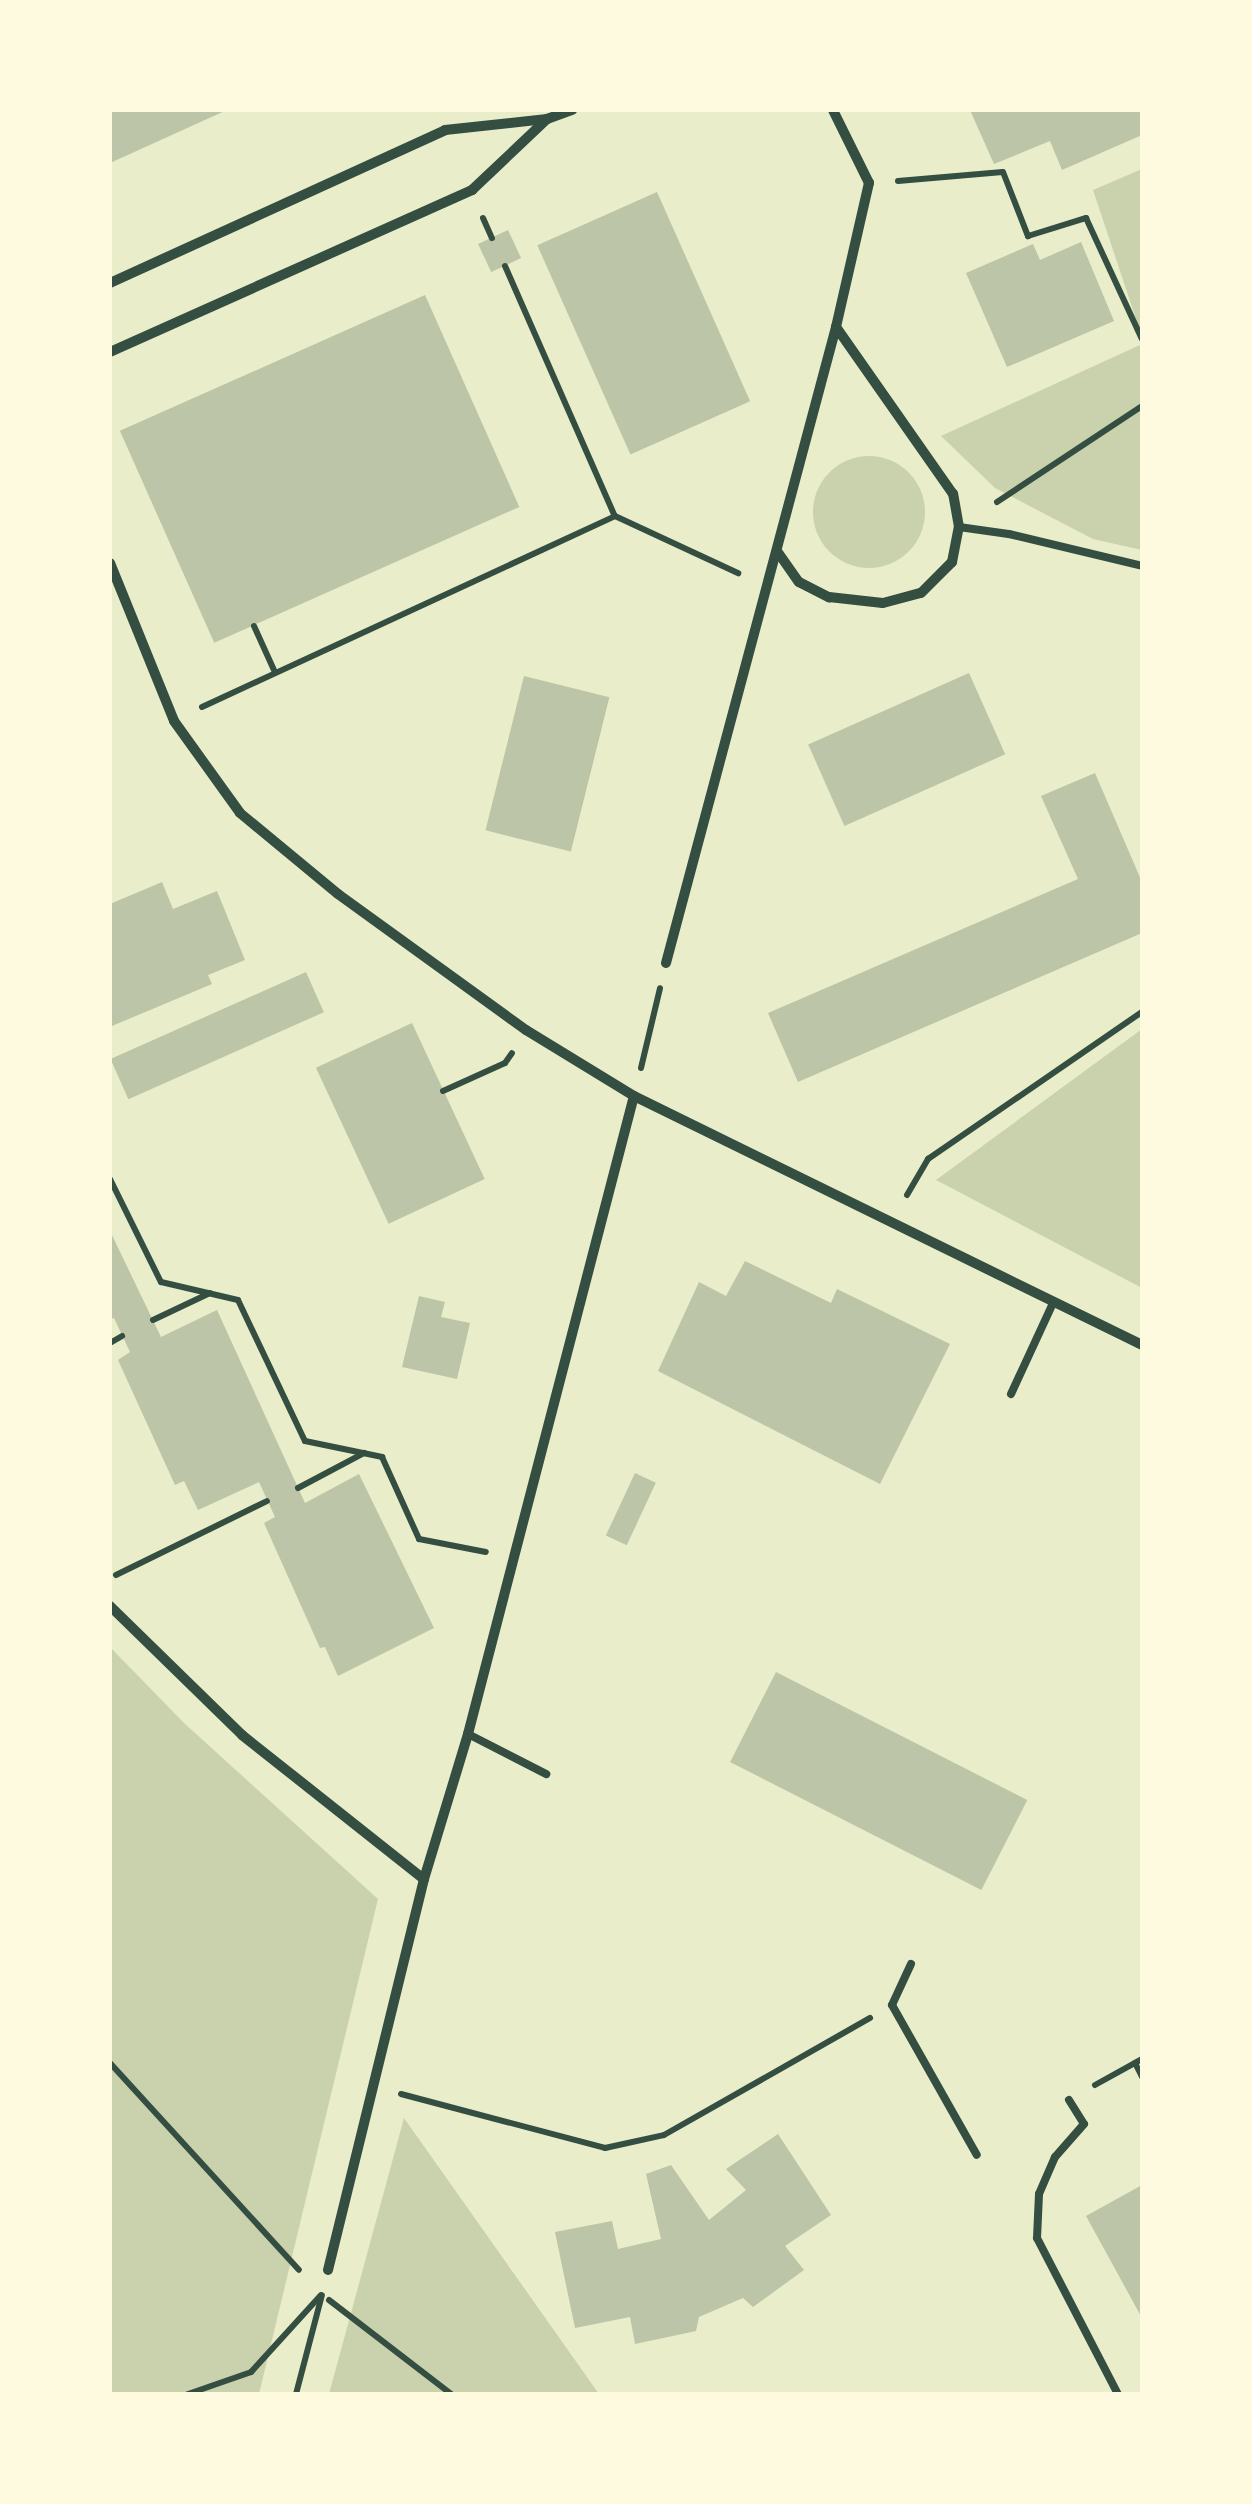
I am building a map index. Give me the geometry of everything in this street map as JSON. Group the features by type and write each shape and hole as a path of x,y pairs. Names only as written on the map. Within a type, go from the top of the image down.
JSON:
{"street":[{"path":"110,283 445,130 547,119 572,110"},
{"path":"666,962 836,327 869,183 833,110"},
{"path":"110,352 472,190 547,119"},
{"path":"776,552 798,582 829,598 883,603 922,593 952,562 959,527 953,494 836,327"},
{"path":"110,562 174,722 240,812 338,894 526,1030 634,1096 1142,1345"},
{"path":"328,2270 424,1879 468,1734 634,1096"},
{"path":"110,1606 242,1735 424,1879"}],"lane":[{"path":"959,527 1009,534 1142,566"},
{"path":"1011,1394 1054,1301"},
{"path":"468,1734 546,1774"},
{"path":"911,1964 892,2005 977,2154"},
{"path":"1070,2100 1084,2124 1055,2157 1039,2194 1037,2238 1118,2394"}],"path":[{"path":"869,183 1004,172 1028,236 1086,218 1142,338"},
{"path":"486,224 492,238"},
{"path":"505,266 615,516 768,583"},
{"path":"959,527 1142,406"},
{"path":"174,722 274,670 615,516"},
{"path":"254,626 274,670"},
{"path":"634,1096 666,962"},
{"path":"890,1222 928,1159 1142,1012"},
{"path":"443,1091 506,1063"},
{"path":"110,1179 161,1282 238,1300 304,1441 382,1457 419,1540 512,1557"},
{"path":"153,1320 210,1294"},
{"path":"110,1343 122,1336"},
{"path":"298,1488 365,1452"},
{"path":"110,1578 267,1501"},
{"path":"374,2087 606,2148 664,2135 892,2005"},
{"path":"1070,2100 1138,2061 1142,2077"},
{"path":"110,2062 322,2294 450,2394"},
{"path":"188,2394 251,2372 322,2294"},
{"path":"296,2394 322,2294"}],"green space":[{"path":"1142,169 1142,337 1093,190"},
{"path":"1142,344 1142,550 1093,539 995,488 941,436"},
{"path":"869,456 890,460 909,472 921,491 925,512 921,533 909,552 890,564 869,568 848,564 829,552 817,533 813,512 817,491 829,472 848,460"},
{"path":"1142,1029 1142,1288 936,1180"},
{"path":"110,1647 184,1723 378,1899 259,2394 110,2394"},
{"path":"404,2118 599,2394 329,2394"}],"building":[{"path":"110,110 227,110 110,163"},
{"path":"970,110 1141,110 1142,135 1062,170 1050,141 994,164"},
{"path":"657,192 750,401 630,454 537,245"},
{"path":"508,230 521,258 491,272 478,244"},
{"path":"1081,242 1114,321 1007,367 966,273 1033,244 1040,260"},
{"path":"425,295 519,507 214,643 120,431"},
{"path":"969,673 1005,754 844,826 808,745"},
{"path":"524,676 609,697 571,852 486,830"},
{"path":"1095,773 1142,882 1142,933 798,1082 768,1013 1078,879 1041,796"},
{"path":"162,882 173,909 217,891 245,960 208,975 212,984 112,1026 110,904"},
{"path":"306,972 324,1012 128,1099 111,1059"},
{"path":"412,1023 485,1179 389,1224 316,1068"},
{"path":"110,1231 161,1337 217,1310 305,1503 359,1474 434,1628 338,1676 325,1647 320,1648 264,1523 275,1517 259,1482 198,1510 184,1481 175,1485 118,1360 130,1352 114,1318 110,1319"},
{"path":"745,1261 831,1303 837,1289 950,1344 880,1484 658,1371 699,1282 726,1296"},
{"path":"419,1296 445,1302 441,1317 470,1323 457,1379 402,1367"},
{"path":"635,1473 656,1483 627,1545 606,1536"},
{"path":"776,1672 1027,1800 981,1890 730,1762"},
{"path":"778,2134 831,2215 785,2246 804,2270 753,2307 743,2298 699,2317 696,2331 635,2344 630,2317 575,2328 555,2232 612,2221 618,2249 661,2239 646,2174 671,2165 709,2220 746,2190 726,2169"},
{"path":"1142,2185 1142,2318 1086,2216"}]}
